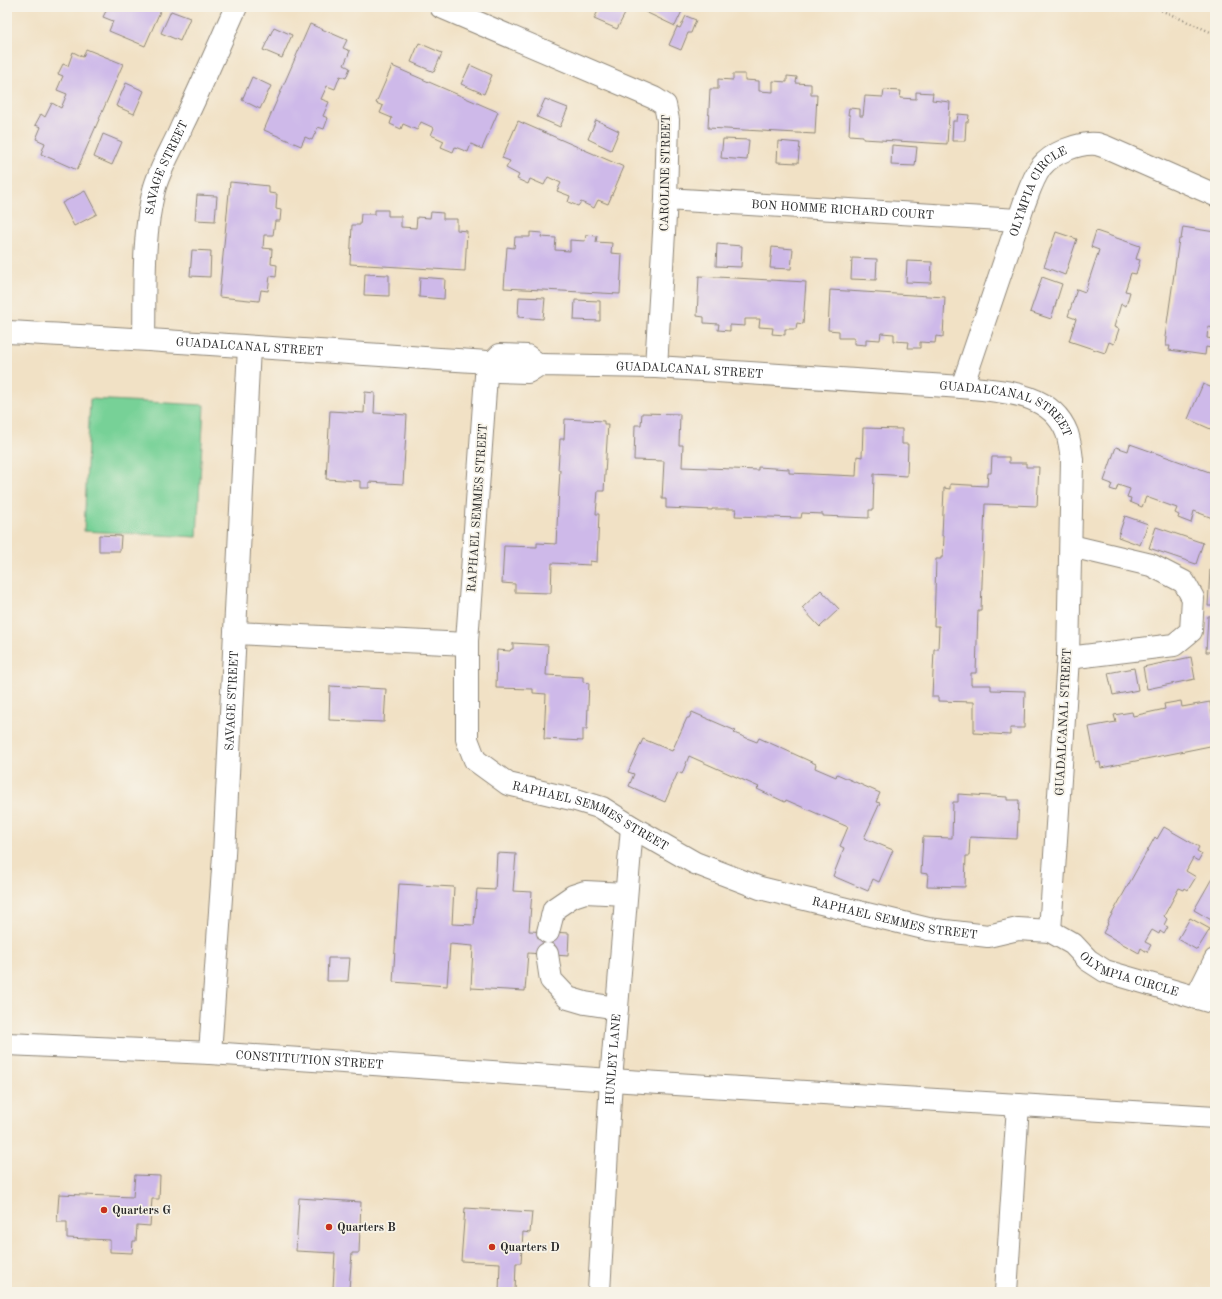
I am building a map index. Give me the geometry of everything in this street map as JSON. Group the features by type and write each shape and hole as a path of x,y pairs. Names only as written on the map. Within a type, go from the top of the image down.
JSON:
{"street":[{"name":"SAVAGE STREET","path":"144,339 146,254 154,190 162,167 185,121 236,7"},
{"name":"CAROLINE STREET","path":"441,7 654,98 665,105 668,120 666,199 656,367"},
{"name":"OLYMPIA CIRCLE","path":"962,387 1018,220 1033,181 1041,167 1048,160 1060,152 1074,147 1097,144 1215,195"},
{"name":"BON HOMME RICHARD COURT","path":"666,199 1018,220"},
{"name":"GUADALCANAL STREET","path":"7,332 144,339 490,362 500,355 527,356 540,365 656,367 962,387 997,391 1027,397 1043,404 1062,424 1070,445 1072,460 1068,658 1050,931"},
{"name":"SAVAGE STREET","path":"210,1053 224,855 249,347"},
{"name":"RAPHAEL SEMMES STREET","path":"490,362 467,644 467,739 475,760 508,784 576,800 602,808 696,863 760,888 928,929 988,936 1018,929 1050,931"},
{"path":"1068,658 1174,645 1191,631 1193,618 1193,598 1184,582 1151,566 1071,546"},
{"path":"236,633 467,644"},
{"name":"HUNLEY LANE","path":"599,1292 611,1080 632,826"},
{"path":"548,932 554,909 572,896 585,892 626,894"},
{"name":"OLYMPIA CIRCLE","path":"1050,931 1073,944 1088,960 1105,971 1205,1000"},
{"path":"546,954 551,980 568,998 585,1003 617,1008"},
{"path":"1205,1000 1215,960"},
{"name":"CONSTITUTION STREET","path":"7,1044 210,1053 611,1080 1215,1117"},
{"path":"1006,1292 1018,1105"}],"path":[{"path":"1154,7 1215,34"}],"green space":[{"path":"90,399 204,405 197,537 84,531"}],"building":[{"path":"108,7 162,7 145,46 109,31 113,21 103,17"},
{"path":"600,7 616,7 626,12 617,29 594,19"},
{"path":"635,7 684,7 675,26"},
{"path":"171,11 190,18 180,41 161,33"},
{"path":"686,16 696,20 691,33 688,33 681,50 669,45 677,27 680,28"},
{"path":"310,24 347,40 343,48 350,51 344,65 350,68 346,78 340,76 335,89 327,86 321,99 329,102 323,116 328,118 324,129 318,127 312,140 305,137 301,146 264,130"},
{"path":"274,27 292,35 282,58 263,50"},
{"path":"419,43 442,53 434,72 411,62"},
{"path":"86,49 123,64 77,170 41,154 45,143 36,139 41,127 35,125 41,114 45,117 52,103 61,108 67,94 57,90 63,76 58,74 63,64 68,66 73,52 83,57"},
{"path":"470,65 492,75 484,94 461,84"},
{"path":"392,66 498,112 482,149 471,144 468,152 455,147 453,152 441,147 444,141 431,135 434,128 421,122 417,130 403,124 401,129 390,124 392,118 380,113 383,106 376,103"},
{"path":"733,74 745,74 745,80 759,81 759,91 773,92 773,81 787,82 787,76 797,77 796,83 811,84 811,95 817,95 815,134 708,128 710,89 718,89 718,79 733,80"},
{"path":"252,77 271,86 260,109 242,100"},
{"path":"126,83 144,91 134,114 116,106"},
{"path":"884,90 901,91 900,98 916,99 916,92 933,93 932,100 950,102 947,144 863,139 863,136 849,135 849,108 860,109 860,116 863,116 865,96 883,97"},
{"path":"545,99 568,108 560,127 537,117"},
{"path":"958,114 969,115 968,122 966,122 965,141 952,141 953,121 957,121"},
{"path":"596,120 619,131 611,150 588,139"},
{"path":"518,121 624,167 608,204 598,200 594,208 581,202 578,206 568,202 570,196 557,191 561,183 548,177 544,185 530,179 528,184 517,179 519,175 506,168 510,161 502,158"},
{"path":"103,134 122,142 112,165 94,157"},
{"path":"723,139 749,140 747,160 721,158"},
{"path":"778,141 800,143 798,163 777,162"},
{"path":"892,145 917,147 915,166 891,165"},
{"path":"230,182 269,186 269,193 277,194 276,209 281,210 280,221 275,221 273,235 264,235 263,248 272,249 271,264 277,265 276,277 270,276 268,291 261,290 259,301 219,297"},
{"path":"85,191 97,214 74,226 62,203"},
{"path":"197,195 217,196 215,221 195,220"},
{"path":"375,210 388,210 388,216 401,216 401,227 416,228 417,217 430,218 431,212 443,213 443,219 457,219 457,230 467,231 465,271 350,264 352,225 360,225 361,214 375,214"},
{"path":"1183,227 1215,232 1215,328 1208,327 1207,338 1212,339 1211,348 1206,347 1205,355 1169,350 1170,346 1166,346 1167,337 1165,337 1179,239 1181,239"},
{"path":"1096,231 1140,246 1136,259 1140,260 1136,274 1131,273 1125,291 1130,292 1126,306 1121,304 1114,327 1119,329 1114,344 1109,342 1105,353 1069,341 1076,319 1068,316 1077,289 1085,292 1099,250 1091,247"},
{"path":"530,232 542,233 541,237 556,238 555,250 570,251 570,240 585,241 586,235 597,236 596,242 612,243 611,253 622,254 620,294 504,288 507,247 514,248 515,237 530,237"},
{"path":"1056,232 1077,239 1065,275 1044,267"},
{"path":"717,244 742,246 741,267 716,266"},
{"path":"772,247 793,249 791,269 770,268"},
{"path":"192,250 211,251 210,277 190,276"},
{"path":"852,258 877,259 876,280 851,279"},
{"path":"907,261 932,262 931,283 906,282"},
{"path":"365,274 389,275 389,296 364,295"},
{"path":"699,276 806,282 803,324 797,323 796,329 785,329 785,335 772,334 773,328 759,327 760,319 745,319 745,326 730,325 730,331 718,330 719,324 704,323 704,317 697,316"},
{"path":"420,277 445,279 444,299 419,297"},
{"path":"1042,277 1062,284 1051,319 1030,312"},
{"path":"830,290 945,297 943,337 936,336 935,343 920,342 920,348 908,348 909,342 894,341 894,334 881,333 880,340 866,339 866,345 854,344 854,338 839,338 839,331 828,330"},
{"path":"519,297 545,298 543,319 518,317"},
{"path":"575,300 600,301 600,321 574,320"},
{"path":"1203,384 1215,389 1215,431 1188,419"},
{"path":"365,392 375,393 374,413 407,415 403,484 369,482 369,488 360,488 360,481 326,479 330,411 364,413"},
{"path":"642,413 680,414 679,445 683,445 682,467 758,470 758,467 789,469 789,473 856,476 857,456 862,457 863,428 902,429 902,444 908,444 907,476 874,474 873,510 869,510 869,518 823,516 823,514 802,513 801,518 735,516 736,509 712,510 666,508 666,499 662,499 664,461 634,460 635,425 641,425"},
{"path":"565,419 604,421 604,424 608,424 604,491 598,491 596,514 599,514 597,562 590,561 590,565 552,563 551,593 515,592 515,584 502,583 504,546 537,547 537,543 556,544 560,439 564,439"},
{"path":"1130,444 1215,474 1215,519 1194,511 1191,523 1178,518 1179,515 1175,513 1177,508 1146,497 1142,507 1130,502 1131,498 1127,497 1130,489 1118,485 1116,491 1110,489 1112,484 1104,481 1116,447 1128,451"},
{"path":"992,457 1009,457 1009,463 1026,463 1026,467 1039,467 1037,506 985,504 981,610 978,610 976,673 971,673 971,685 991,685 991,690 1025,691 1024,728 1010,728 1010,735 974,733 974,702 938,701 938,697 932,697 934,649 938,649 939,626 934,626 936,559 941,559 941,557 943,557 944,536 942,536 944,488 950,489 950,484 987,486 988,473 991,473"},
{"path":"1125,516 1148,524 1140,545 1118,537"},
{"path":"1156,527 1203,543 1196,564 1149,548"},
{"path":"99,535 121,536 120,551 99,551"},
{"path":"1210,570 1215,571 1215,606 1208,606"},
{"path":"821,590 839,609 820,627 802,608"},
{"path":"1208,616 1215,616 1215,652 1206,652"},
{"path":"513,643 548,645 546,675 583,677 583,682 589,683 587,729 583,729 583,741 544,739 546,694 533,693 533,689 496,688 497,650 510,651 513,649"},
{"path":"1191,657 1195,679 1147,689 1143,667"},
{"path":"1134,668 1138,690 1113,695 1108,673"},
{"path":"330,686 386,689 384,722 329,720"},
{"path":"1181,701 1182,707 1210,702 1215,727 1215,745 1101,768 1100,762 1096,763 1089,727 1116,722 1114,715 1132,712 1133,716 1165,709 1164,704"},
{"path":"692,712 736,731 734,733 757,742 759,738 816,764 815,768 836,777 837,774 880,793 876,802 880,803 864,838 893,850 879,882 873,879 868,891 833,876 844,848 840,846 848,827 786,800 785,802 757,789 759,787 689,756 682,774 678,772 665,802 629,786 634,774 628,772 643,739 672,751 687,718 689,718"},
{"path":"958,794 1007,797 1007,800 1019,800 1017,839 970,837 969,856 966,856 965,887 927,886 928,874 921,873 923,837 952,838 953,802 958,802"},
{"path":"1164,827 1199,847 1197,851 1202,854 1198,861 1193,858 1186,871 1196,877 1188,890 1185,888 1184,890 1179,888 1164,916 1167,919 1164,925 1168,927 1164,934 1160,931 1159,934 1152,930 1145,942 1151,945 1147,952 1141,948 1139,953 1103,933 1108,924 1107,923 1155,837 1157,839"},
{"path":"497,853 516,854 513,891 532,892 529,931 569,933 568,956 528,953 525,991 471,988 473,946 450,944 447,986 393,982 399,884 454,887 452,924 474,925 477,889 495,890"},
{"path":"1215,873 1215,918 1213,921 1194,910"},
{"path":"1190,918 1210,929 1197,950 1178,939"},
{"path":"328,958 350,958 348,981 327,981"},
{"name":"Quarters G","path":"135,1175 160,1176 159,1199 152,1199 150,1226 137,1225 136,1241 133,1241 132,1253 110,1252 110,1240 67,1238 67,1222 57,1222 59,1194 133,1197"},
{"name":"Quarters B","path":"299,1198 361,1202 359,1253 352,1253 349,1289 333,1288 335,1253 296,1251"},
{"name":"Quarters D","path":"465,1208 532,1212 530,1233 523,1232 521,1263 516,1263 515,1292 499,1292 500,1263 461,1261"}],"place":[{"name":"Quarters G","path":"104,1210"},
{"name":"Quarters B","path":"329,1227"},
{"name":"Quarters D","path":"492,1247"}]}
